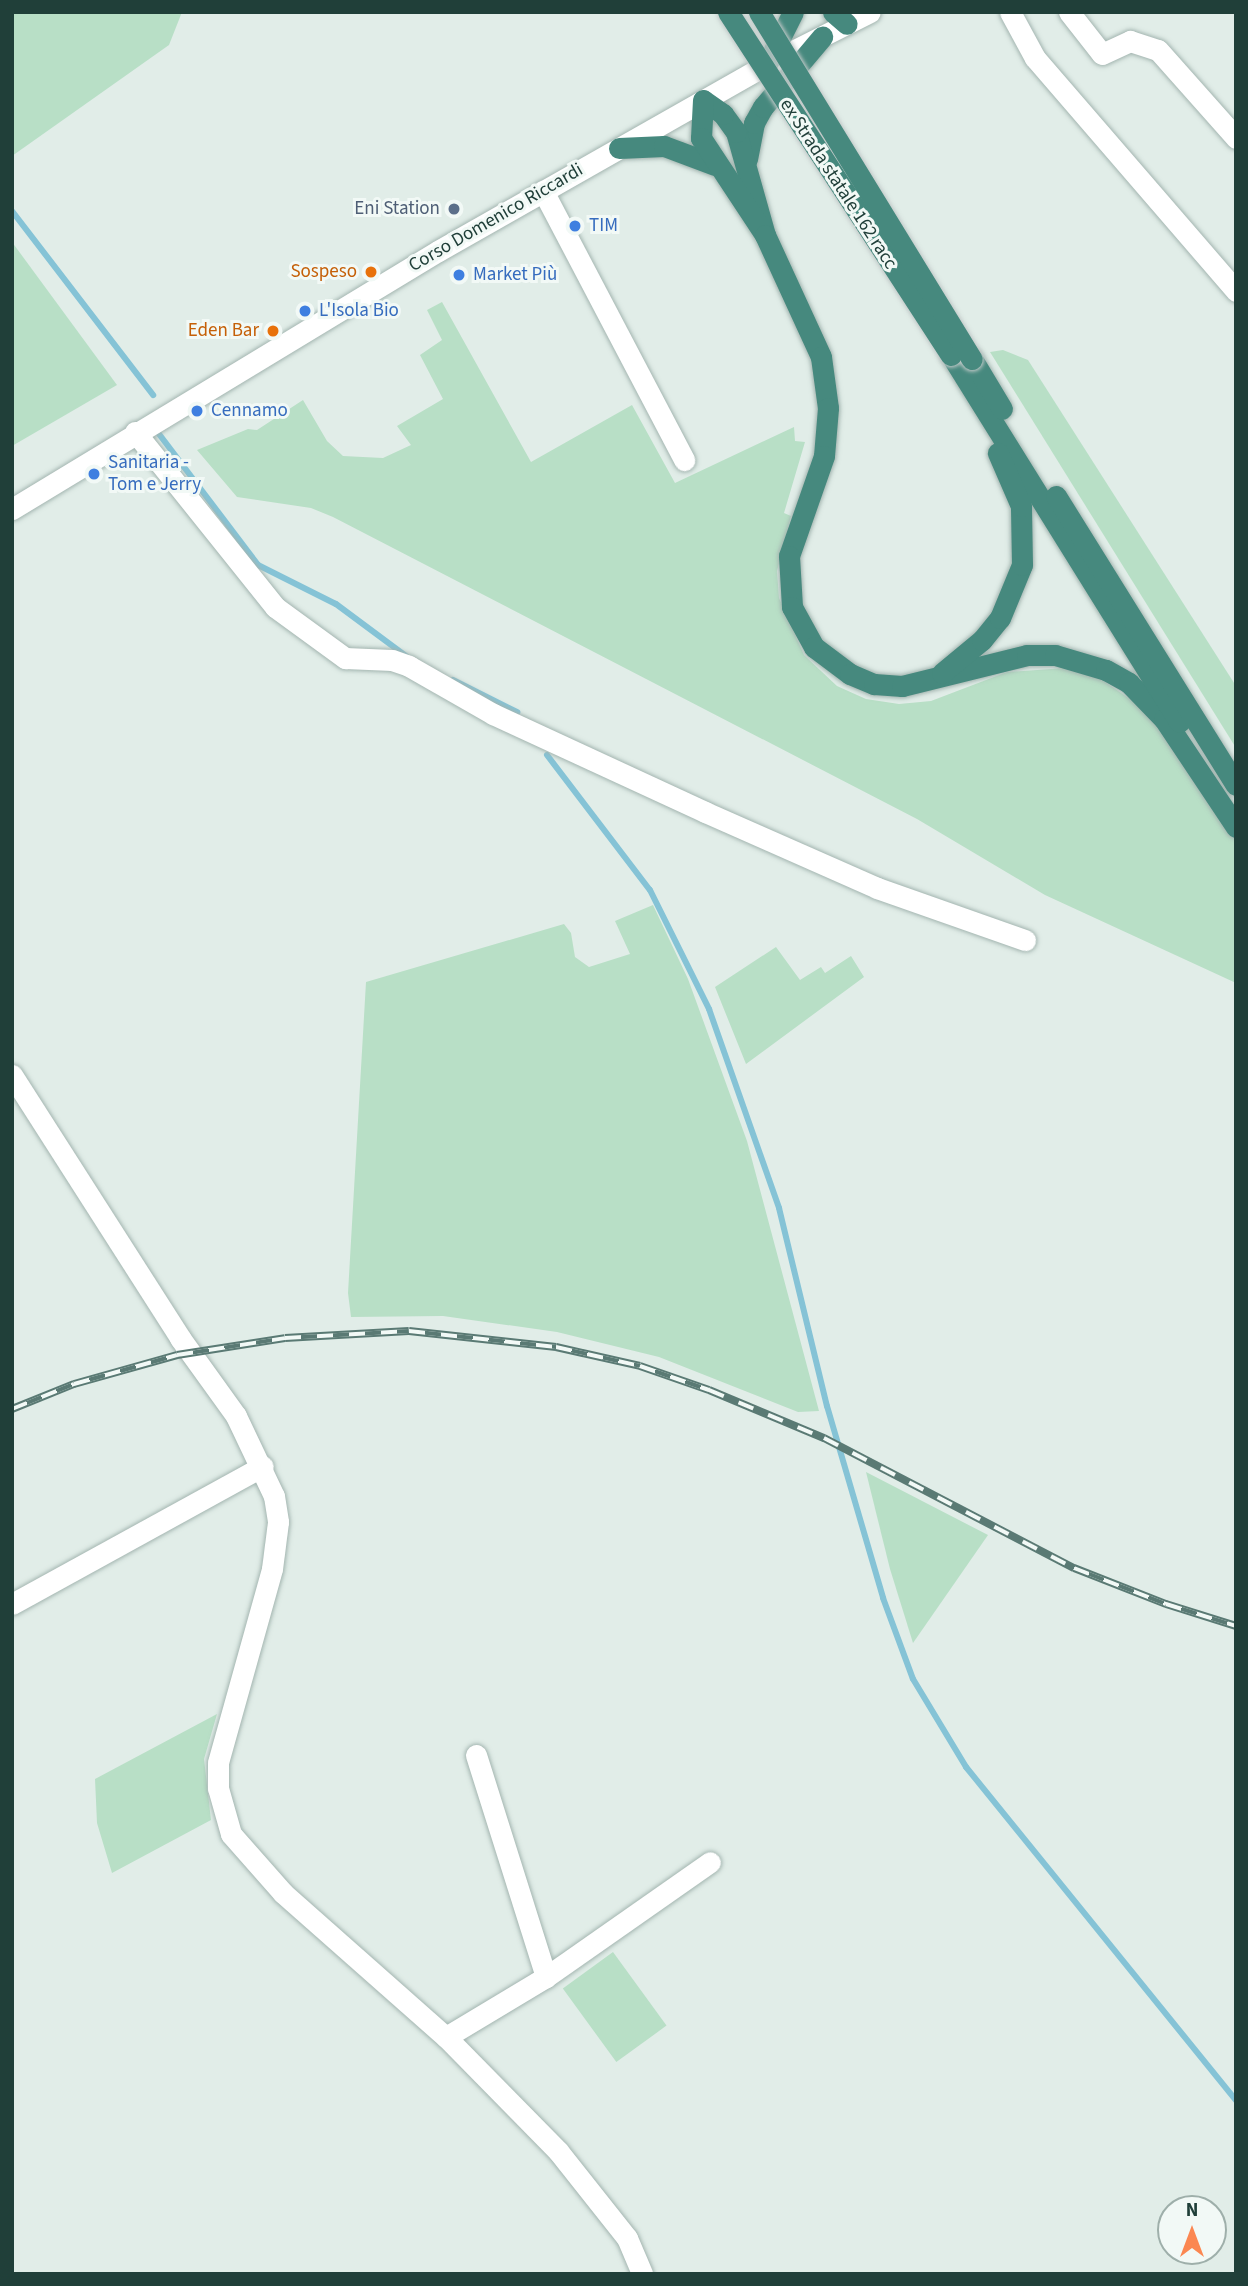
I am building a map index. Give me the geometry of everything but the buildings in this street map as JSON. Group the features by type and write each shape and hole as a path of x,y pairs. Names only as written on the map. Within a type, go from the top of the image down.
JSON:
{"highway":[{"name":"ex Strada statale 162 racc","path":"728,12 949,364"},
{"name":"ex Strada statale 162 racc","path":"759,12 1236,785"},
{"path":"767,64 793,12"},
{"path":"747,162 758,115 779,82 822,37"},
{"path":"699,103 730,123 747,162 765,235"},
{"path":"699,103 701,138 715,165 765,235 814,336 828,408 819,481 789,556 792,607 814,647 850,674 874,684 929,682 1027,655 1055,655 1106,670 1129,683 1164,719 1236,827"},
{"path":"619,148 664,146 715,165"},
{"path":"929,682 982,640 1000,618 1013,594 1023,549 1021,506 1014,483 949,364"},
{"path":"949,364 1236,814"}],"street":[{"name":"Corso Domenico Riccardi","path":"12,509 135,432 543,191 767,64 822,37 843,16 870,12"},
{"path":"1010,12 1035,58 1236,291"},
{"path":"1069,12 1102,54 1130,41 1158,50 1236,138"},
{"path":"543,191 684,460"},
{"path":"135,432 275,607 345,658 392,660 409,666 493,714 705,812 877,888 1025,940"},
{"path":"12,1075 180,1338 236,1416 264,1466 274,1496 277,1543 264,1605 223,1734 218,1775 222,1809 231,1834 256,1867 446,2037 558,2151 627,2238 642,2274"},
{"path":"12,1604 264,1466"},
{"path":"476,1755 546,1977"},
{"path":"446,2037 546,1977 710,1862"}],"green space":[{"path":"12,12 182,12 169,45 12,156"},
{"path":"12,242 117,385 12,446"},
{"path":"442,302 531,462 632,405 675,483 794,427 795,441 805,442 784,513 791,516 777,571 779,598 804,655 837,686 866,699 899,704 931,701 1007,672 1065,668 1095,675 1150,713 1171,739 1236,842 1236,983 1045,895 917,819 333,517 311,508 237,497 197,450 248,429 257,430 303,400 327,441 343,456 383,458 411,445 397,426 443,399 420,355 442,340 427,310"},
{"path":"1003,350 1028,360 1236,686 1236,748 990,352"},
{"path":"653,905 688,979 747,1141 819,1411 798,1412 659,1357 557,1332 443,1316 351,1317 348,1293 366,982 564,924 571,933 575,957 589,967 630,954 615,921"},
{"path":"776,947 800,980 821,967 825,973 851,956 864,977 746,1064 715,987"},
{"path":"866,1472 988,1535 913,1643 890,1569"},
{"path":"217,1714 204,1759 211,1820 112,1873 97,1823 95,1779"},
{"path":"613,1952 666,2026 616,2062 563,1988"}],"waterway":[{"path":"12,211 153,395"},
{"path":"159,434 258,565 336,604 406,656"},
{"path":"453,680 517,712"},
{"path":"547,755 650,890 709,1009 779,1208 827,1406 883,1598 913,1679 966,1767 1236,2101"}],"railway":[{"path":"12,1409 74,1384 177,1355 285,1338 409,1331 556,1347 640,1366 709,1390 824,1438 1074,1568 1166,1604 1236,1626"}],"place":[{"name":"Eni Station","path":"454,209"},
{"name":"TIM","path":"575,226"},
{"name":"Sospeso","path":"371,272"},
{"name":"Market Più","path":"459,275"},
{"name":"L'Isola Bio","path":"305,311"},
{"name":"Eden Bar","path":"273,331"},
{"name":"Cennamo","path":"197,411"},
{"name":"Sanitaria - Tom e Jerry","path":"94,474"}]}
